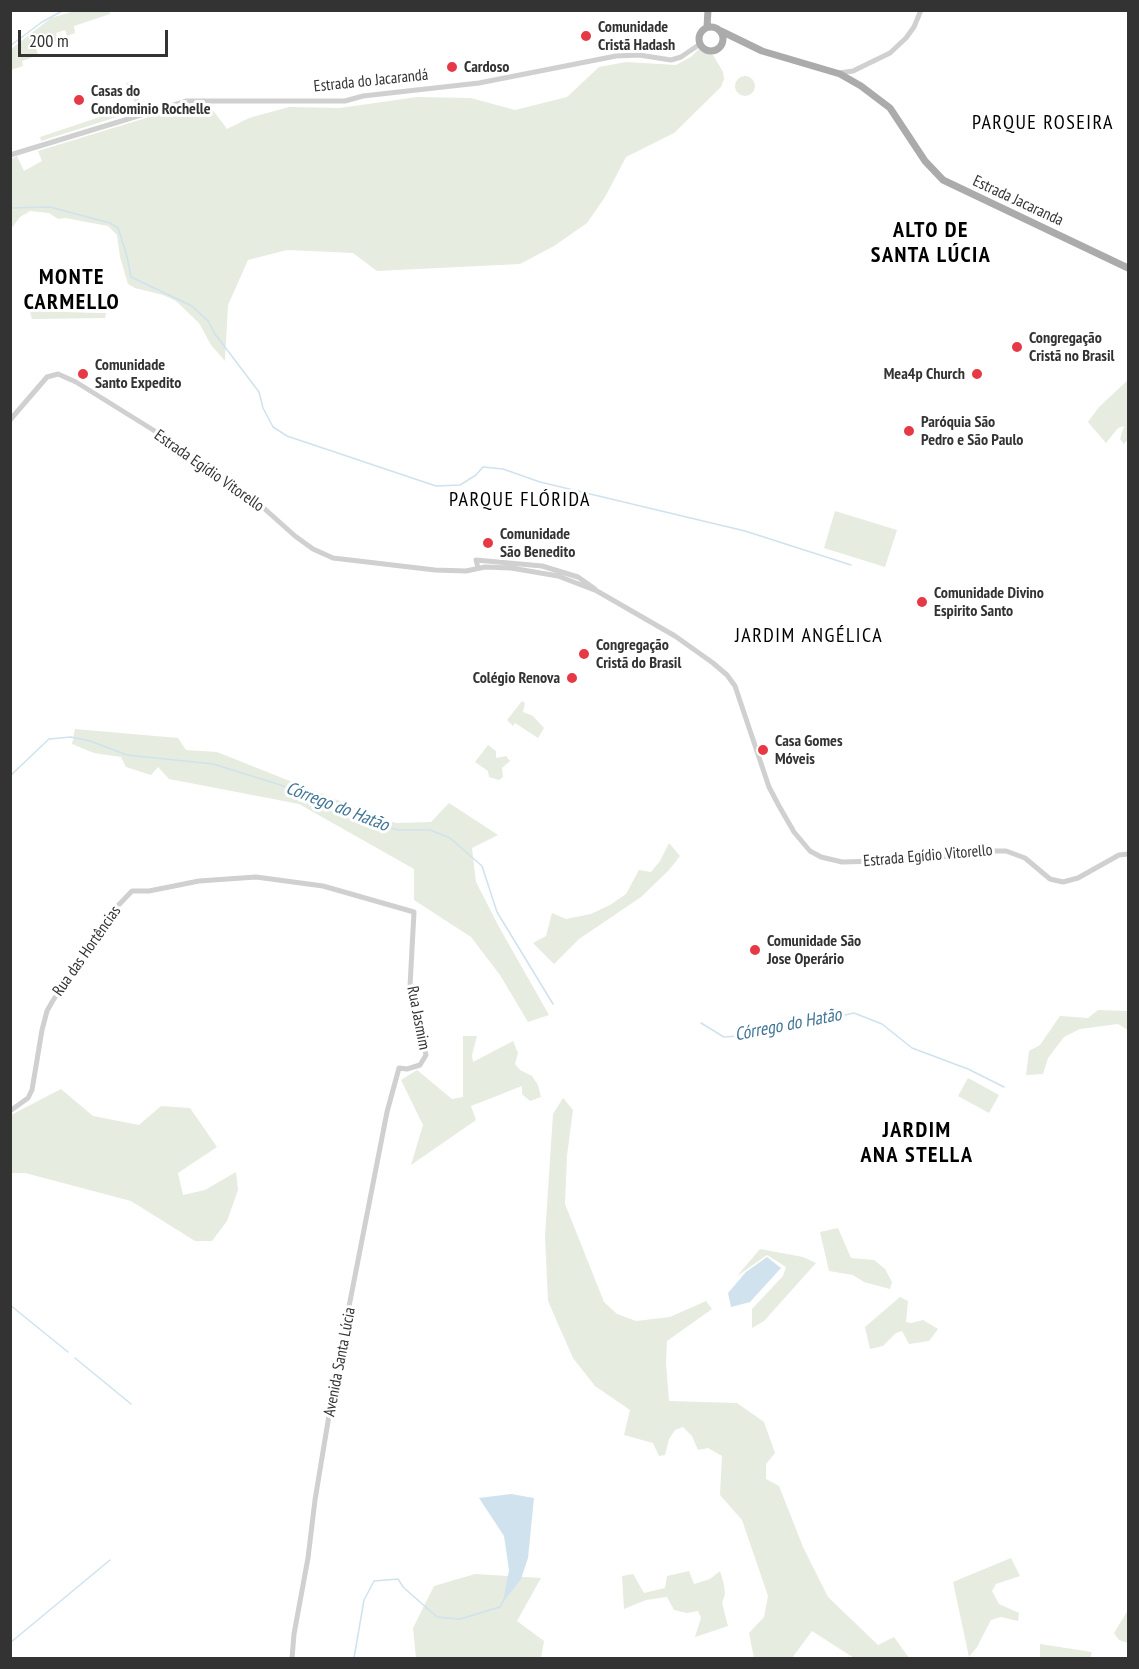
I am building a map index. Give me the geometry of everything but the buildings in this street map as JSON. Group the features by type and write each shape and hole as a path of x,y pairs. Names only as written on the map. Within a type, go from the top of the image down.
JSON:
{"main road":[{"path":"707,27 708,10"},
{"path":"740,40 710,51 700,44 700,34 707,27 712,26 721,31 740,40 762,51 836,73"},
{"path":"721,31 724,39 721,46"},
{"name":"Estrada Jacaranda","path":"836,73 861,86 890,108 925,161 943,180 1128,268"}],"street":[{"path":"836,73 853,71 890,53 914,27 921,10"},
{"name":"Estrada do Jacarandá","path":"10,156 187,101 345,101 363,96 482,83 616,56 639,55 675,59 700,44"},
{"name":"Estrada Egídio Vitorello","path":"10,420 47,377 54,374 63,376 158,434 248,494 290,532 313,549 333,558 428,570 466,571 478,568 511,568 536,571 558,576 597,591 675,636 727,675 740,700 769,787 794,832 810,851 821,857 842,862 917,860 1006,851 1025,858 1054,880 1069,881 1119,855 1128,854"},
{"path":"478,568 476,560 550,568 578,577 597,591"},
{"name":"Rua das Hortências","path":"10,1111 28,1098 32,1090 42,1030 52,1002 109,915 132,891 149,891 199,881 256,877 323,886 414,912"},
{"name":"Rua Jasmim","path":"399,1068 407,1070 415,1068 424,1061 426,1055 410,986 414,912"},
{"name":"Avenida Santa Lúcia","path":"292,1659 294,1634 336,1373 387,1112 399,1068"}],"shaded area":[{"path":"74,11 109,11 110,14 74,26 75,33 67,36 65,30 56,33 58,40 36,48 38,55 22,61 23,66 11,70 11,49 51,18"},
{"path":"699,49 709,50 723,72 724,79 721,87 674,133 626,157 605,197 587,223 554,246 520,264 377,271 353,253 287,250 248,260 228,305 225,361 211,345 199,323 176,301 128,284 120,257 117,235 108,226 65,218 58,219 49,213 30,211 20,217 11,229 11,159 17,156 24,171 42,161 38,151 162,113 209,105 227,129 249,118 289,107 340,108 417,97 471,98 515,110 567,97 599,67 626,62 676,65 691,57"},
{"path":"745,76 752,79 755,86 752,93 745,96 738,93 735,86 738,79"},
{"path":"133,81 142,109 41,141 40,137 136,105 126,83"},
{"path":"30,311 106,313 105,318 32,319"},
{"path":"1128,380 1128,439 1124,444 1120,439 1124,426 1118,428 1106,443 1088,422 1099,407"},
{"path":"835,511 897,530 885,567 824,548"},
{"path":"522,701 525,703 523,712 533,716 544,728 538,738 515,723 513,726 507,720"},
{"path":"75,729 178,738 186,750 217,752 345,803 371,817 397,823 431,822 449,803 498,835 472,848 476,882 549,1015 528,1022 500,975 471,937 414,900 414,869 299,804 169,779 158,767 151,775 126,767 121,757 94,753 72,744"},
{"path":"488,745 496,751 496,758 506,756 510,761 502,768 503,777 499,780 489,777 488,771 475,762"},
{"path":"669,843 680,856 669,870 641,897 579,939 554,964 533,943 546,936 552,913 566,919 591,914 626,894 639,870 651,872 660,861"},
{"path":"1098,1010 1128,1011 1128,1030 1118,1024 1080,1029 1064,1037 1048,1058 1043,1074 1026,1075 1029,1051 1040,1045 1060,1016 1088,1018"},
{"path":"463,1036 477,1036 472,1055 473,1062 513,1041 518,1053 515,1064 520,1070 532,1076 538,1085 541,1097 530,1101 522,1094 522,1086 471,1106 476,1120 411,1165 423,1125 401,1080 417,1070 452,1099 463,1097"},
{"path":"968,1078 999,1095 989,1113 958,1096"},
{"path":"61,1089 93,1116 139,1125 161,1106 190,1108 217,1147 178,1173 183,1195 205,1190 236,1172 238,1190 227,1221 212,1241 195,1241 131,1201 25,1173 11,1173 11,1115"},
{"path":"563,1098 573,1110 567,1156 565,1204 604,1302 617,1314 636,1321 670,1317 706,1301 712,1309 667,1341 669,1401 737,1403 764,1422 775,1453 766,1464 766,1479 779,1486 803,1547 828,1597 878,1645 894,1637 909,1658 854,1658 812,1631 792,1658 754,1658 749,1633 764,1617 768,1596 742,1520 720,1495 722,1456 708,1448 698,1450 692,1436 683,1427 675,1430 669,1439 665,1455 659,1456 653,1443 624,1435 630,1410 595,1386 573,1358 548,1301 545,1236 553,1114"},
{"path":"838,1228 851,1258 874,1260 885,1269 892,1282 890,1289 864,1282 853,1275 829,1271 820,1232"},
{"path":"760,1249 803,1257 816,1263 764,1321 752,1328 752,1309 783,1276 786,1267 767,1255 737,1276"},
{"path":"900,1297 908,1301 906,1322 923,1320 938,1329 929,1341 909,1344 902,1331 896,1333 883,1346 870,1349 865,1327"},
{"path":"1011,1558 1020,1576 996,1584 992,1591 999,1604 1019,1613 1018,1621 1001,1617 991,1620 969,1657 953,1582"},
{"path":"689,1571 694,1584 710,1579 720,1571 725,1594 722,1603 728,1626 695,1637 701,1618 698,1611 687,1613 674,1610 667,1597 646,1600 624,1609 622,1576 633,1574 644,1593 665,1588 667,1576"},
{"path":"475,1574 541,1578 517,1621 544,1641 541,1658 416,1658 413,1628 434,1586"},
{"path":"1128,1610 1128,1643 1119,1640 1114,1633"},
{"path":"1040,1644 1092,1652 1090,1658 1040,1658"}],"water":[{"path":"767,1257 781,1268 750,1302 731,1307 728,1293 746,1272"},
{"path":"511,1494 534,1498 528,1558 521,1579 503,1602 509,1570 504,1536 479,1498"}],"waterway":[{"path":"10,46 42,22 64,10"},
{"path":"10,208 50,207 110,223 118,228 131,277 192,306 208,321 215,334 259,392 263,408 273,427 287,436 436,486 460,485 476,475 483,467 503,469 540,482 745,531 851,565"},
{"name":"Córrego do Hatão","path":"10,776 49,739 71,737 90,741 127,755 213,764 332,801 373,823 398,830 430,830 450,838 482,866 497,912 553,1004"},
{"name":"Córrego do Hatão","path":"701,1023 724,1037 754,1035 854,1013 882,1024 912,1048 968,1069 1004,1087"},
{"path":"10,1305 68,1352"},
{"path":"75,1358 131,1404"},
{"path":"10,1643 110,1560"},
{"path":"354,1658 364,1600 374,1581 398,1579 403,1587 437,1617 460,1619 500,1607 504,1599"}],"place":[{"name":"Comunidade Cristã Hadash","path":"586,36"},
{"name":"Cardoso","path":"452,67"},
{"name":"Casas do Condominio Rochelle","path":"79,100"},
{"name":"Congregação Cristã no Brasil","path":"1017,347"},
{"name":"Comunidade Santo Expedito","path":"83,374"},
{"name":"Mea4p Church","path":"977,374"},
{"name":"Paróquia São Pedro e São Paulo","path":"909,431"},
{"name":"Comunidade São Benedito","path":"488,543"},
{"name":"Comunidade Divino Espirito Santo","path":"922,602"},
{"name":"Congregação Cristã do Brasil","path":"584,654"},
{"name":"Colégio Renova","path":"572,678"},
{"name":"Casa Gomes Móveis","path":"763,750"},
{"name":"Comunidade São Jose Operário","path":"755,950"}],"district":[{"name":"PARQUE ROSEIRA","path":"1043,123"},
{"name":"ALTO DE SANTA LÚCIA","path":"931,244"},
{"name":"MONTE CARMELLO","path":"72,290"},
{"name":"PARQUE FLÓRIDA","path":"520,500"},
{"name":"JARDIM ANGÉLICA","path":"809,636"},
{"name":"JARDIM ANA STELLA","path":"917,1144"}]}
